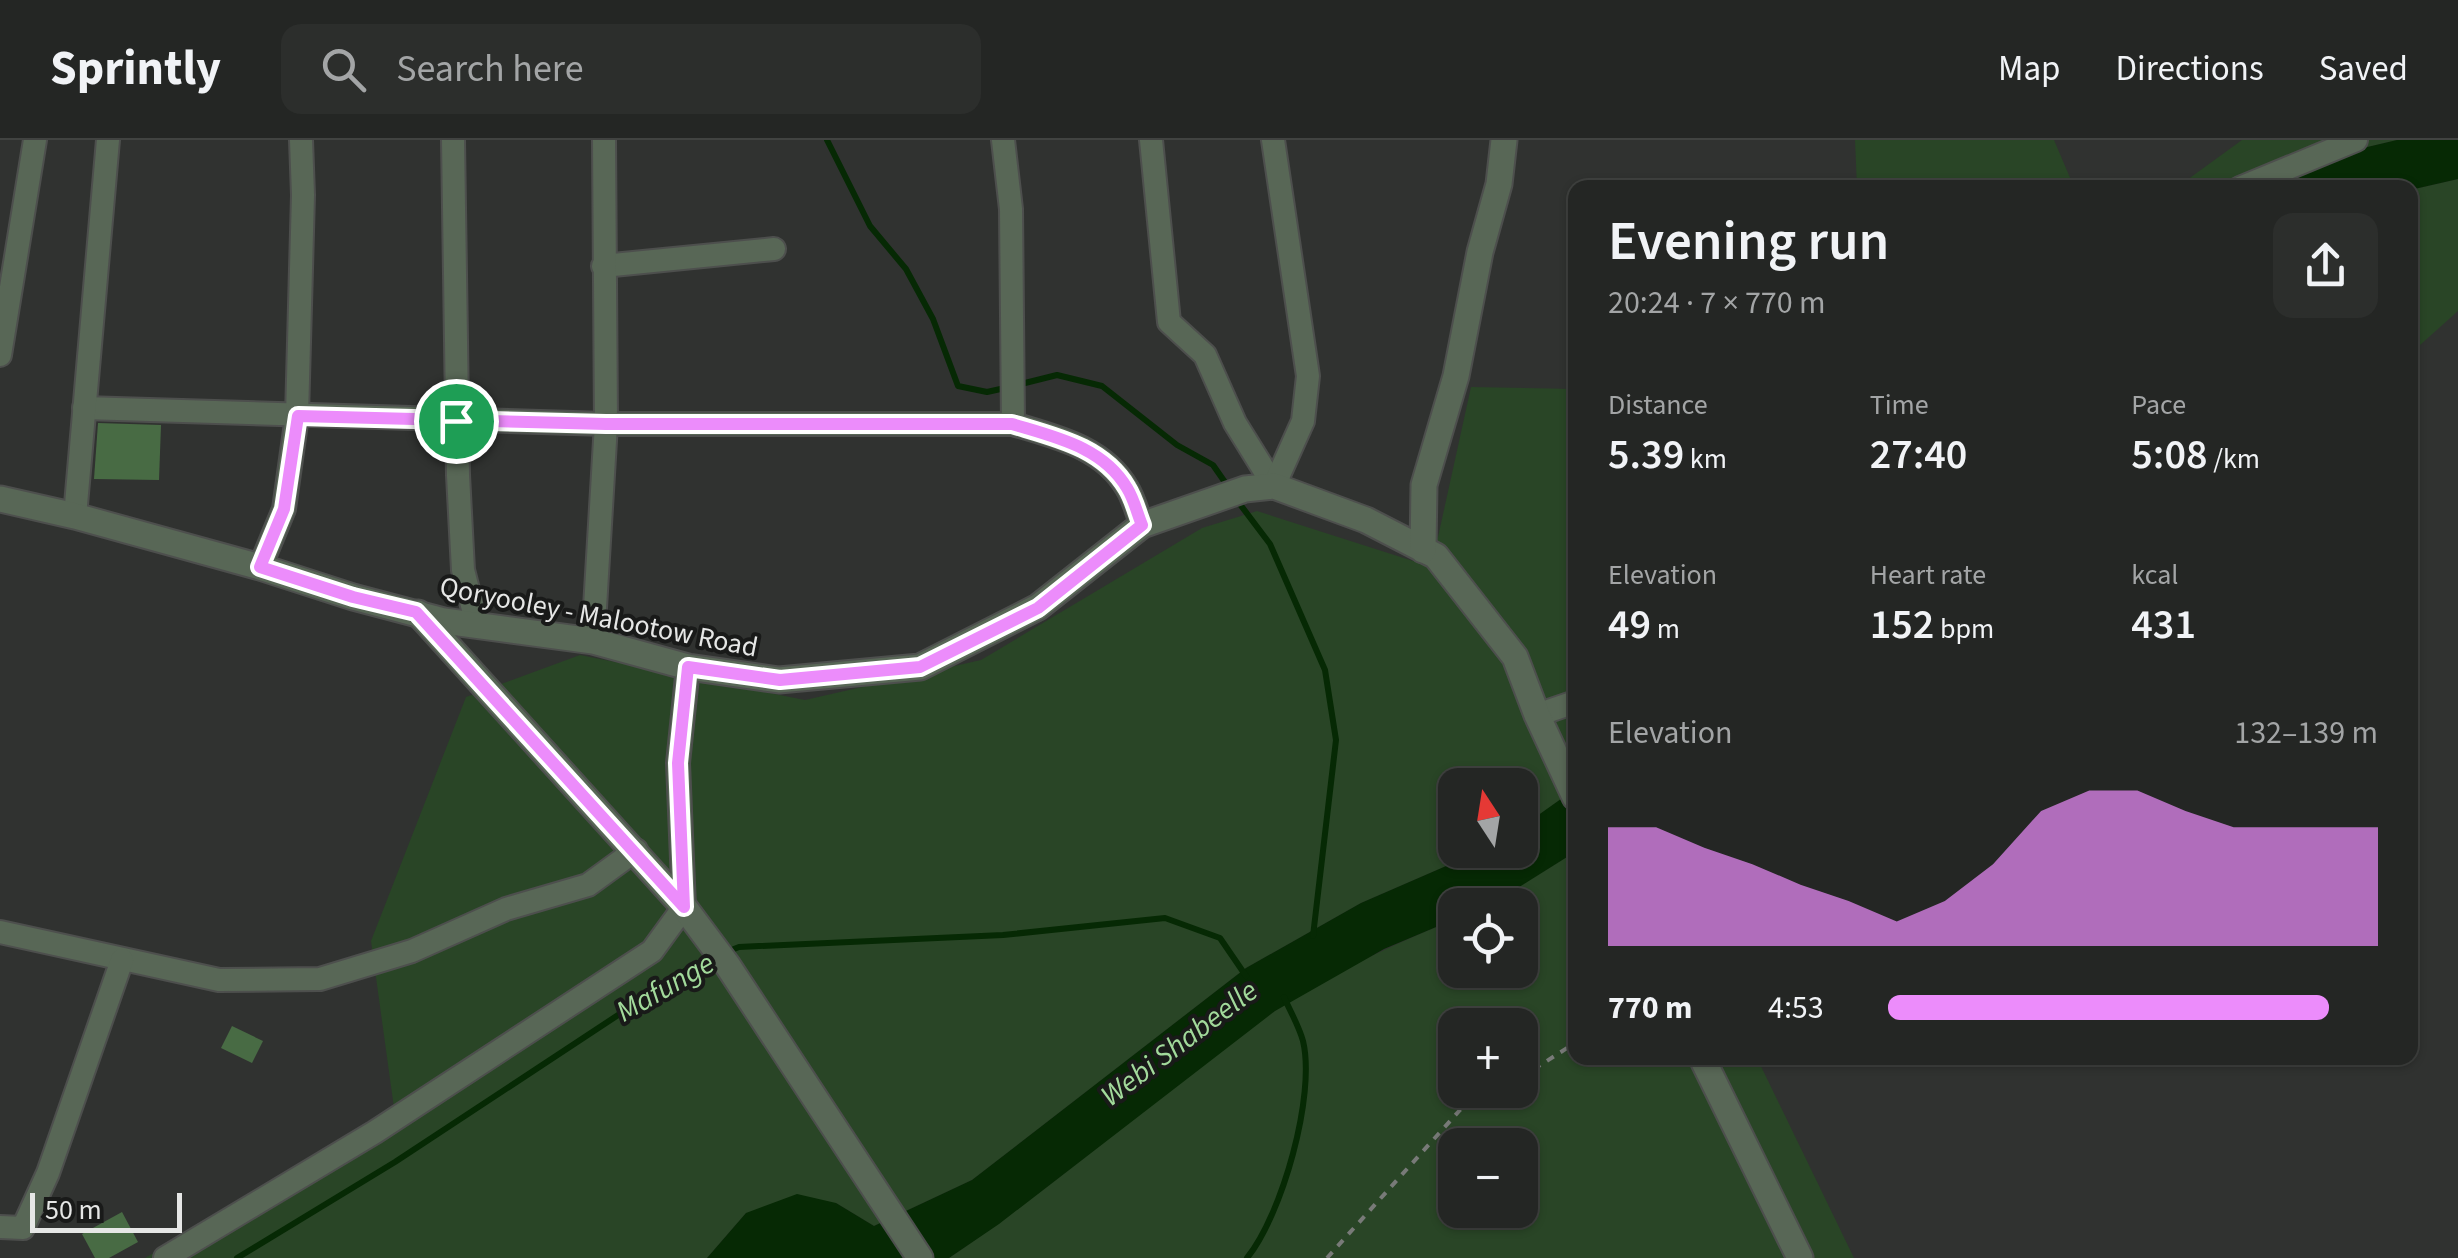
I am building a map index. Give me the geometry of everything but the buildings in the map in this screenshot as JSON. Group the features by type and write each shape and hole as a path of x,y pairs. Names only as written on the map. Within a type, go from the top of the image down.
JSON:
{"street":[{"path":"0,355 35,140"},
{"path":"75,516 108,140"},
{"path":"260,567 284,509 298,416 301,140"},
{"path":"453,140 456,421 464,570 477,624"},
{"path":"593,641 606,424 604,140"},
{"path":"1002,140 1011,209 1012,424"},
{"path":"1151,140 1170,322 1205,355 1236,423 1274,486 1366,520 1436,556 1516,656 1536,715 1568,783"},
{"path":"1273,140 1308,376 1303,420 1274,486"},
{"path":"1423,550 1424,485 1456,376 1480,252 1499,184 1504,140"},
{"path":"2259,180 2356,140"},
{"path":"602,266 774,249"},
{"path":"84,408 606,424 1012,424 1067,440 1097,455 1127,487 1142,525"},
{"name":"Qoryooley - Malootow Road","path":"0,499 75,516 444,620 593,641 688,667 780,680 920,667 1038,608 1142,525 1245,489 1274,486"},
{"path":"416,612 636,850 704,932 920,1258"},
{"path":"165,1258 375,1132 652,951 684,907 678,763 688,667"},
{"path":"1536,715 1568,704"},
{"path":"2,939 219,980 320,979 412,951 506,908 588,886 636,850"},
{"path":"0,1226 23,1228 48,1173 122,960"},
{"path":"1705,1065 1800,1258"}],"path":[{"path":"1538,1067 1568,1047"},
{"path":"1327,1258 1464,1108"}],"shaded area":[{"path":"1855,140 2054,140 2071,180 1857,180"},
{"path":"2242,140 2397,140 2338,154 2280,180 2187,180"},
{"path":"2458,179 2458,311 2418,347 2418,188"},
{"path":"1471,387 1568,389 1568,794 1538,816 1538,768 1438,768 1438,868 1442,868 1361,903 1246,968 972,1180 874,1226 836,1203 746,1213 707,1258 145,1258 394,1108 371,941 466,697 580,655 805,700 981,660 1202,528 1257,511 1413,561 1438,537"},
{"path":"1568,856 1568,1065 1760,1065 1854,1258 949,1258 1272,1013 1315,986 1438,926 1438,988 1538,988 1538,888 1517,888"}],"water":[{"path":"2397,140 2458,140 2458,179 2418,188 2418,180 2281,180 2338,154"},
{"name":"Webi Shabeelle","path":"1568,794 1568,856 1518,888 1438,888 1438,926 1384,949 1275,1011 999,1224 949,1258 707,1258 746,1213 797,1194 836,1203 874,1226 972,1180 1246,968 1361,903 1442,868 1538,868 1538,815"}],"waterway":[{"path":"827,140 870,226 906,269 933,319 958,386 987,392 1005,388"},
{"path":"1017,385 1057,375 1102,386 1177,445 1213,465 1229,488"},
{"path":"1236,499 1270,544 1325,670 1336,740 1313,936"},
{"name":"Mafunge","path":"724,953 739,947 1003,935 1165,918 1220,938 1246,976"},
{"name":"Mafunge","path":"237,1258 395,1162 694,965 712,958"},
{"path":"1247,1258 1260,1239 1284,1185 1305,1092 1303,1041 1284,997"}],"route":[{"path":"298,416 456,421 1012,424 1067,440 1097,455 1127,487 1142,525 1038,608 920,667 780,680 688,667 678,763 684,907 416,612 353,597 260,567 284,509 298,416"}]}
